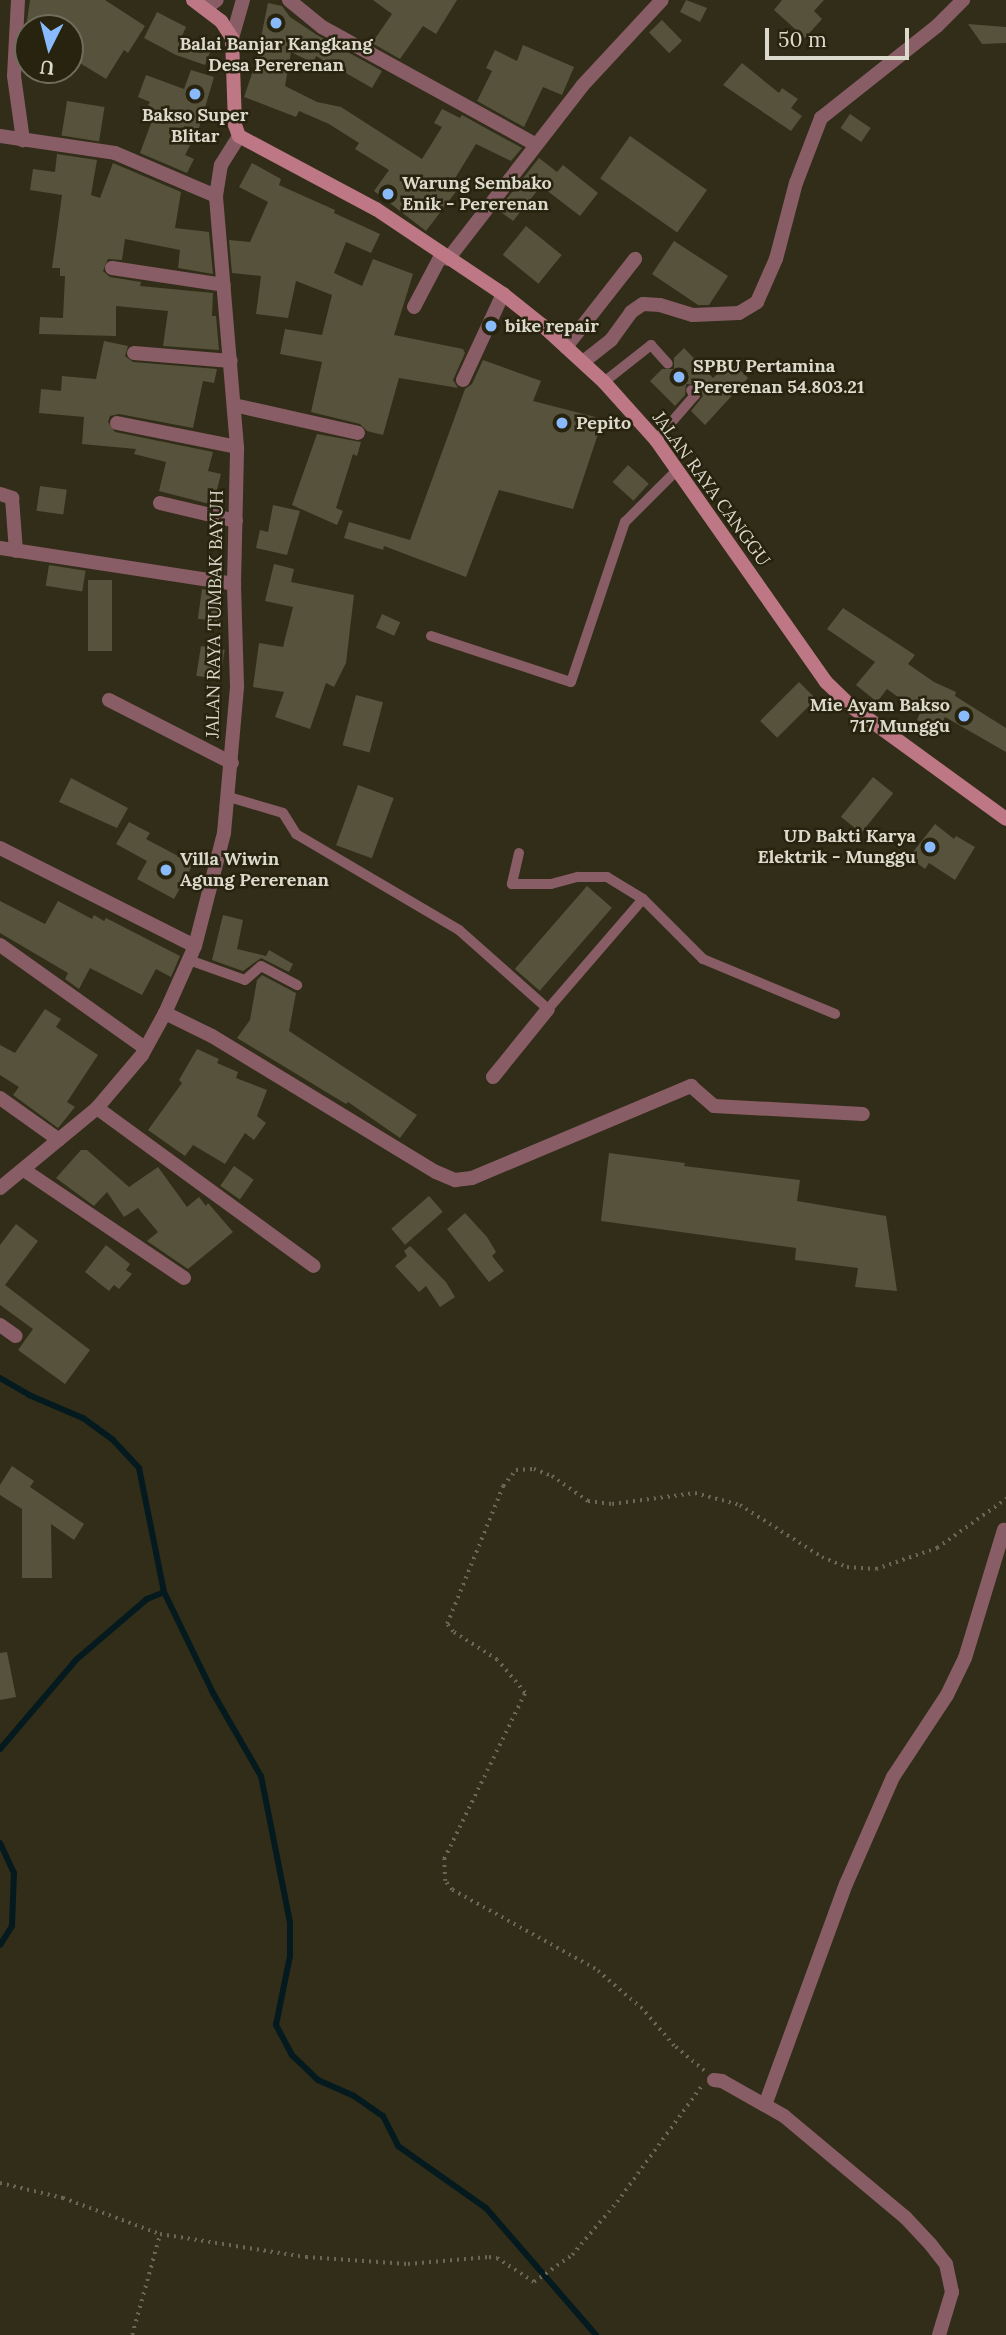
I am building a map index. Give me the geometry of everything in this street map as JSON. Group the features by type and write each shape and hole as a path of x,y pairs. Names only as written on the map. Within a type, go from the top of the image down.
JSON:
{"main road":[{"path":"205,3 232,38 235,125 239,136"},
{"name":"JALAN RAYA CANGGU","path":"239,136 328,181 376,209 503,294 583,362 656,440 826,682 852,707 1006,819"}],"street":[{"path":"18,0 14,76 23,140"},
{"path":"232,38 243,0"},
{"path":"289,0 322,27 535,144"},
{"path":"414,307 445,257 535,144 582,86 662,0"},
{"path":"583,362 611,340 631,312 643,304 660,305 693,315 739,313 758,302 776,259 796,183 821,118 937,26 963,0"},
{"path":"0,136 115,153 216,196"},
{"name":"JALAN RAYA TUMBAK BAYUH","path":"0,1188 97,1108 133,1069 165,1013 192,953 223,834 229,797 237,686 234,584 237,447 216,196 221,165 239,136"},
{"path":"566,347 635,260"},
{"path":"112,268 224,285"},
{"path":"463,380 503,294"},
{"path":"134,353 231,361"},
{"path":"234,405 358,433"},
{"path":"117,423 237,447"},
{"path":"0,494 12,498 16,551"},
{"path":"160,503 236,521"},
{"path":"0,548 234,584"},
{"path":"109,700 232,763"},
{"path":"0,848 192,953"},
{"path":"0,945 145,1048"},
{"path":"493,1077 548,1009"},
{"path":"165,1013 212,1036 436,1172 455,1180 472,1178 691,1086 714,1105 863,1114"},
{"path":"0,1098 59,1140"},
{"path":"97,1108 314,1266"},
{"path":"24,1170 184,1278"},
{"path":"0,1325 16,1336"},
{"path":"765,2105 846,1884 888,1789 947,1695 965,1658 1004,1530"},
{"path":"713,2080 722,2081 784,2116 905,2217 946,2264 953,2292 939,2335"}],"lane":[{"path":"604,382 651,345 668,364"},
{"path":"656,440 695,395 691,390"},
{"path":"431,636 571,682 625,522 677,470"},
{"path":"229,797 283,813 296,834 459,930 548,1009 643,899"},
{"path":"519,853 512,884 551,884 578,877 607,877 643,899 703,959 835,1014"},
{"path":"192,953 245,980 261,966 297,985"}],"path":[{"path":"0,2183 63,2198 160,2234 306,2257 408,2264 497,2258 534,2282 572,2255 617,2202 704,2084 713,2080 674,2046 642,2009 595,1969 452,1890 445,1881 444,1859 526,1693 497,1660 453,1632 447,1624 482,1530 503,1486 516,1470 534,1469 552,1476 588,1501 612,1504 695,1493 740,1505 822,1557 847,1567 876,1569 937,1548 1006,1499"},
{"path":"132,2335 160,2234"}],"building":[{"path":"30,0 105,0 145,26 128,53 124,50 106,79 84,66 84,14 28,14"},
{"path":"373,0 457,0 436,34 423,26 400,59 372,43 392,14"},
{"path":"686,0 707,8 700,22 680,12"},
{"path":"782,0 824,0 814,11 822,19 805,38 774,10"},
{"path":"268,3 282,6 290,17 317,35 382,71 372,88 316,56 313,63 291,52 285,86 317,102 341,107 422,159 442,127 434,123 442,109 460,118 462,115 522,148 511,161 476,144 454,180 461,185 426,231 374,191 389,170 355,149 359,143 329,124 299,111 296,117 244,97 256,62"},
{"path":"157,12 186,27 182,36 212,47 205,65 176,55 144,38"},
{"path":"662,20 682,41 669,53 649,33"},
{"path":"968,24 1006,27 1006,43 982,44"},
{"path":"523,45 574,67 562,95 543,87 524,127 477,101 492,71 486,68 495,50 517,61"},
{"path":"742,63 779,93 782,88 798,99 791,108 802,116 791,131 723,85"},
{"path":"191,70 214,77 199,128 185,155 194,159 187,173 140,153 154,115 167,117 148,105 150,102 138,97 146,75 184,89"},
{"path":"67,101 105,107 99,142 62,136"},
{"path":"850,114 871,128 861,142 840,128"},
{"path":"630,136 707,190 677,233 600,179"},
{"path":"57,154 97,160 91,195 100,198 113,163 181,192 175,228 209,232 213,274 178,268 180,250 125,239 122,260 108,259 103,271 110,277 141,282 140,286 213,293 212,316 216,316 219,350 163,346 168,311 116,306 116,336 39,334 40,317 63,318 65,276 60,276 60,268 52,268 62,195 30,190 33,169 55,172"},
{"path":"539,158 557,172 563,165 598,193 580,216 541,186 513,221 498,210"},
{"path":"252,163 281,179 279,185 380,234 371,253 346,242 334,273 362,286 373,259 413,274 394,335 463,349 465,353 453,380 458,388 399,378 383,435 367,431 360,424 311,412 322,362 280,354 285,329 322,335 332,295 296,281 288,318 256,314 261,276 232,273 229,240 250,242 268,202 239,187"},
{"path":"526,226 562,255 538,284 503,255"},
{"path":"674,241 728,276 709,305 698,305 652,274"},
{"path":"104,341 128,346 125,356 133,362 217,369 214,383 203,381 193,428 119,414 110,416 108,422 115,432 213,452 208,471 221,474 213,505 159,491 166,462 134,454 136,449 82,444 84,417 39,413 41,389 61,391 62,376 96,379"},
{"path":"684,348 713,378 731,361 748,378 705,425 691,411 703,396 697,385 686,384 685,395 675,406 650,381 662,369 674,369 674,358"},
{"path":"483,360 541,381 533,401 603,419 573,509 499,490 466,577 384,546 383,550 344,538 349,522 410,540 465,389 472,384"},
{"path":"317,434 361,442 357,456 353,454 336,508 343,511 337,525 292,505"},
{"path":"628,465 649,484 633,501 613,482"},
{"path":"40,486 67,490 63,515 37,511"},
{"path":"273,505 300,511 287,555 256,548 260,530 268,532"},
{"path":"274,564 294,569 291,582 354,595 346,663 334,687 326,683 310,729 275,717 284,692 253,687 259,643 283,647 293,607 265,601"},
{"path":"49,565 86,571 82,592 46,586"},
{"path":"88,580 112,580 112,651 88,651"},
{"path":"202,589 224,592 220,622 198,619"},
{"path":"843,608 915,655 908,664 934,682 956,692 955,696 1006,728 1006,752 945,717 939,730 917,720 920,713 887,689 877,702 856,685 875,662 827,629"},
{"path":"382,614 400,622 394,636 376,628"},
{"path":"201,646 225,650 220,679 196,676"},
{"path":"799,682 816,699 777,738 760,721"},
{"path":"356,695 383,702 370,752 343,745"},
{"path":"873,777 893,793 861,833 841,817"},
{"path":"71,778 128,808 117,828 59,802"},
{"path":"358,785 394,798 372,858 336,845"},
{"name":"Villa Wiwin Agung Pererenan","path":"129,822 150,833 146,839 193,864 174,899 137,879 147,861 116,844"},
{"path":"935,824 954,839 956,836 975,847 955,880 929,863 925,869 909,857"},
{"path":"587,886 612,908 540,991 515,969"},
{"path":"0,901 45,924 58,901 92,919 94,915 104,921 106,918 180,956 171,977 156,969 142,995 90,968 79,989 65,979 68,973 0,933"},
{"path":"223,915 243,920 237,949 266,956 269,950 293,964 289,972 261,958 243,971 212,960"},
{"path":"262,975 296,993 289,1031 417,1115 400,1138 348,1102 346,1104 237,1038 250,1020 257,980"},
{"path":"45,1009 61,1019 56,1027 98,1055 67,1102 75,1107 58,1128 13,1095 19,1087 0,1075 0,1045 15,1053"},
{"path":"197,1049 219,1059 217,1063 238,1072 236,1078 267,1090 257,1116 266,1123 254,1140 245,1133 225,1164 193,1145 185,1156 148,1130 182,1083 179,1080"},
{"path":"81,1150 87,1150 129,1187 158,1167 187,1207 199,1197 206,1206 208,1203 233,1232 188,1269 147,1241 158,1232 138,1208 124,1217 107,1192 94,1206 56,1178"},
{"path":"609,1153 685,1163 684,1166 800,1180 797,1201 886,1216 897,1291 855,1287 858,1268 795,1260 796,1248 601,1221"},
{"path":"234,1166 254,1180 240,1199 220,1186"},
{"path":"429,1196 443,1212 405,1245 391,1229"},
{"path":"465,1213 487,1237 496,1252 492,1256 504,1271 489,1282 447,1229"},
{"path":"16,1224 38,1241 5,1285 90,1350 65,1384 18,1350 33,1329 0,1305 0,1245"},
{"path":"106,1245 130,1264 126,1270 132,1274 119,1289 114,1285 109,1291 85,1272"},
{"path":"410,1246 446,1282 455,1297 440,1307 426,1286 419,1292 395,1266 407,1256 404,1251"},
{"path":"12,1466 34,1481 30,1487 84,1524 74,1540 51,1524 52,1578 22,1578 22,1509 0,1495 0,1485"},
{"path":"7,1652 16,1697 0,1700 0,1653"}],"waterway":[{"path":"0,1378 29,1395 83,1418 113,1440 139,1468 164,1592 213,1693 261,1776 290,1922 290,1956 276,2025 292,2055 318,2080 354,2096 383,2116 398,2146 486,2208 596,2335"},
{"path":"0,1749 77,1659 147,1599 164,1592"},
{"path":"0,1843 14,1873 12,1926 0,1945"}],"place":[{"name":"Balai Banjar Kangkang Desa Pererenan","path":"276,23"},
{"name":"Bakso Super Blitar","path":"195,94"},
{"name":"Warung Sembako Enik - Pererenan","path":"388,194"},
{"name":"bike repair","path":"491,326"},
{"name":"SPBU Pertamina Pererenan 54.803.21","path":"679,377"},
{"name":"Pepito","path":"562,423"},
{"name":"Mie Ayam Bakso 717 Munggu","path":"964,716"},
{"name":"UD Bakti Karya Elektrik - Munggu","path":"930,847"},
{"name":"Villa Wiwin Agung Pererenan","path":"166,870"}]}
